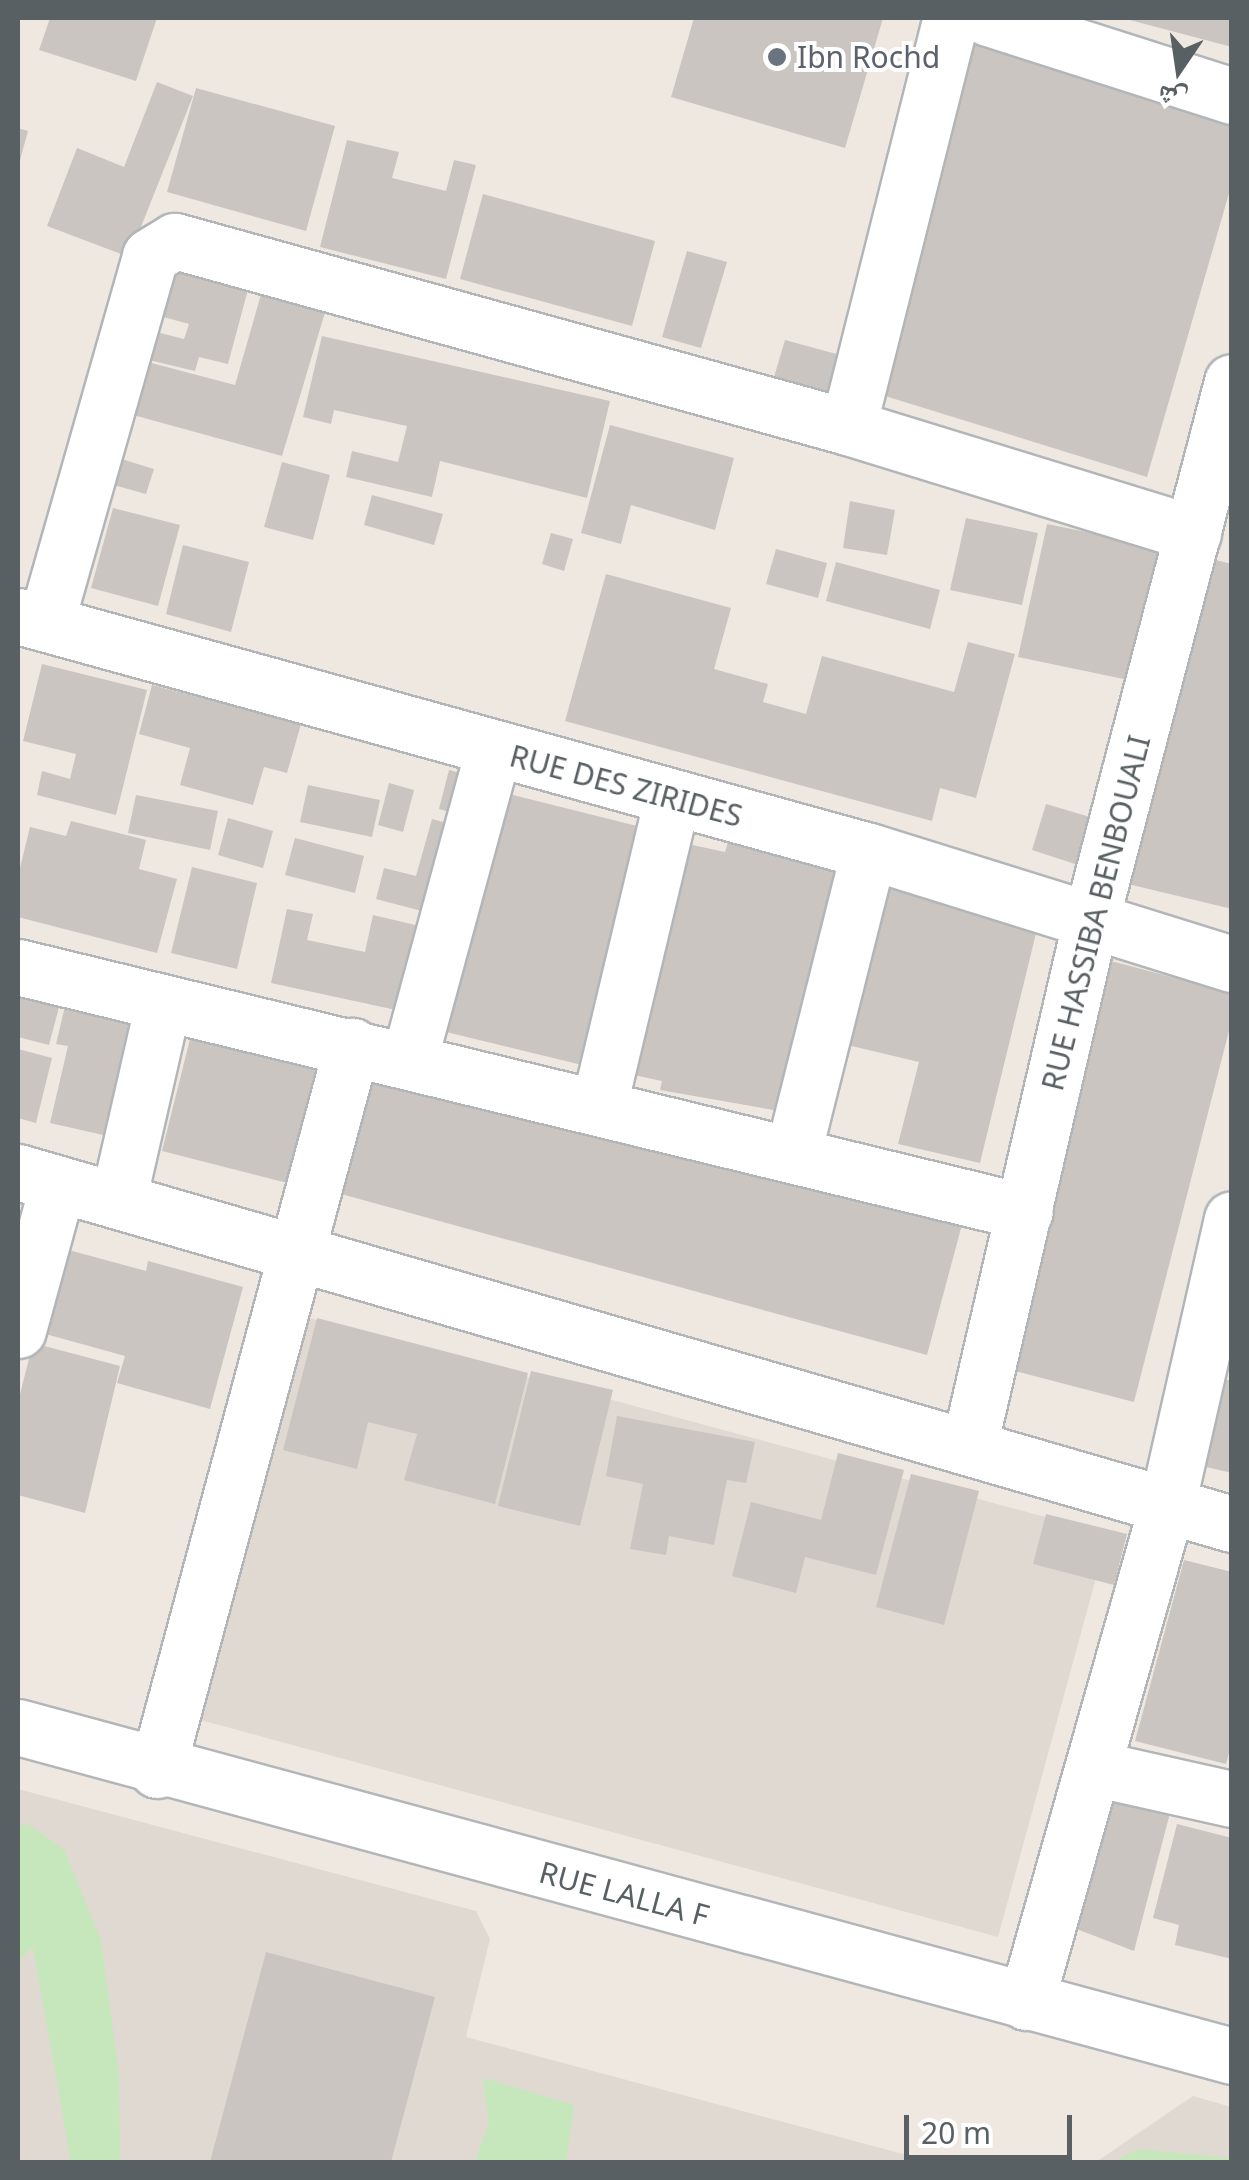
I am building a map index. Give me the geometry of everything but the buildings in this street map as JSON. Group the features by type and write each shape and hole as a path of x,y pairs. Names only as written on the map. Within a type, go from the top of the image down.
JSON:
{"street":[{"path":"848,427 952,18"},
{"path":"988,18 1232,96"},
{"path":"32,619 150,256 161,244 215,247 848,427 1208,524"},
{"name":"RUE HASSIBA BENBOUALI","path":"969,1446 1091,919 1208,524 1232,382"},
{"name":"RUE DES ZIRIDES","path":"32,619 493,750 869,851 1232,964"},
{"path":"409,1060 493,750"},
{"path":"599,1105 672,799"},
{"path":"793,1153 869,851"},
{"path":"18,967 599,1105 1025,1212"},
{"path":"118,1200 163,1004"},
{"path":"157,1770 352,1046"},
{"path":"18,1330 38,1178 300,1250 1232,1524"},
{"path":"1026,2002 1167,1505 1232,1219"},
{"name":"RUE LALLA F","path":"18,1727 157,1770 1232,2056"},
{"path":"1093,1768 1232,1800"}],"shaded area":[{"path":"306,1317 1108,1534 998,1937 197,1719"},
{"path":"18,1789 476,1911 490,1939 466,2037 933,2162 18,2162"},
{"path":"1193,2096 1231,2107 1231,2162 1096,2162"}],"green space":[{"path":"26,1823 64,1849 101,1940 119,2076 120,2162 71,2162 33,1947 18,1961 18,1828"},
{"path":"483,2078 574,2105 566,2162 475,2162 489,2123"},
{"path":"1139,2149 1231,2158 1231,2162 1112,2162"}],"place":[{"name":"Ibn Rochd","path":"777,57"}]}
